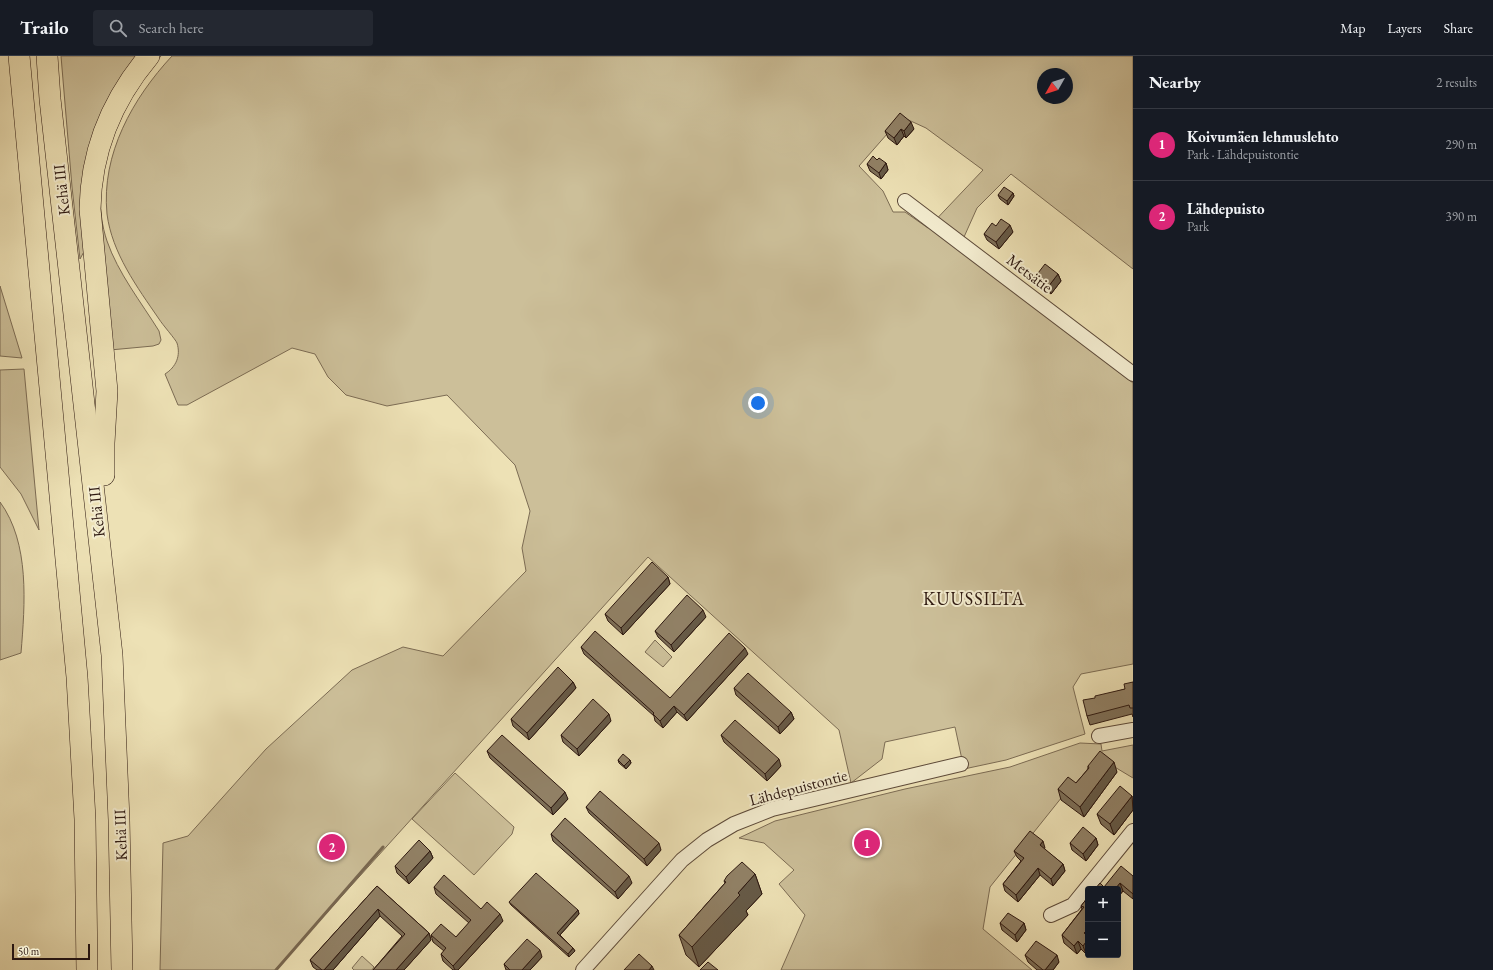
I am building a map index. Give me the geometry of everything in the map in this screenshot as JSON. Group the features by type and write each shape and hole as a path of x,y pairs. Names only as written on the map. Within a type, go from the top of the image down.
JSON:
{"highway":[{"path":"4,56 27,146"},
{"name":"Kehä III","path":"19,56 77,677 85,819 87,970"},
{"name":"Kehä III","path":"47,56 112,655 120,820 122,970"},
{"path":"56,56 58,97 56,150"},
{"path":"112,655 115,586 104,484 107,391 90,209 90,192 97,153 109,118 126,86 149,56"}],"street":[{"name":"Metsätie","path":"905,200 1133,374"},
{"path":"1099,736 1133,730"},
{"name":"Lähdepuistontie","path":"583,970 682,860 695,848 724,829 748,817 772,809 961,764"},
{"path":"1051,915 1073,904 1133,831"}],"shaded area":[{"path":"61,56 140,56 117,87 87,246 80,259 72,187"},
{"path":"156,56 161,56 132,96 120,118 110,142 104,167 101,192 102,217 107,241 117,264 130,287 159,331 161,340 159,344 153,346 110,350 100,270 98,232 98,196 103,161 113,126 131,91"},
{"path":"172,56 1133,56 1133,269 1011,174 977,208 964,237 966,253 1133,383 1133,664 1081,674 1073,687 1085,734 1006,760 964,769 955,727 885,742 882,759 851,783 839,730 648,557 275,970 160,970 163,843 188,836 266,749 352,670 403,647 443,656 526,571 522,548 530,511 515,465 447,395 387,406 346,395 328,377 315,354 292,348 187,405 178,405 165,374 175,365 177,361 177,343 134,282 114,242 107,214 106,192 109,170 115,149 123,128 145,90","holes":["902,117 926,128 983,170 928,228 905,212 893,212 883,191 859,166"]},
{"path":"0,286 22,358 0,356"},
{"path":"24,369 39,530 21,494 0,467 0,370"},
{"path":"0,502 10,518 21,555 24,614 21,653 0,660"},
{"path":"655,640 672,657 663,667 645,652"},
{"path":"1080,743 1101,744 1102,751 1133,745 1133,778 1103,760 1089,766 1082,779 1066,792 990,887 983,929 1032,970 781,970 805,915 779,884 794,870 764,843 739,838 775,821 905,789 1010,767"},
{"path":"455,773 514,827 512,834 474,875 412,819"},
{"path":"362,956 374,967 372,970 354,970 352,968"}],"building":[{"path":"900,113 911,122 904,131 901,129 894,138 885,131"},
{"path":"873,156 877,160 879,158 886,163 879,173 867,164"},
{"path":"1004,187 1013,193 1007,201 998,195"},
{"path":"1001,219 1010,225 996,242 984,234 992,223 996,226"},
{"path":"1045,264 1058,274 1048,287 1035,277"},
{"path":"652,562 668,577 621,628 605,614"},
{"path":"687,595 703,610 671,645 655,631"},
{"path":"595,631 670,698 729,633 745,648 684,715 674,706 660,721 653,714 654,713 581,647"},
{"path":"558,667 573,682 527,733 511,719"},
{"path":"748,673 791,712 778,727 734,688"},
{"path":"1133,682 1133,708 1130,708 1129,705 1087,716 1083,700 1125,689 1124,684"},
{"path":"593,699 609,714 577,749 561,735"},
{"path":"735,720 779,759 765,774 721,735"},
{"path":"502,735 565,792 551,808 487,751"},
{"path":"1100,751 1114,762 1080,807 1058,789 1068,777 1076,783 1089,768 1088,766"},
{"path":"623,754 630,760 624,766 618,760"},
{"path":"1120,786 1132,796 1110,824 1097,814"},
{"path":"600,791 659,843 644,859 586,807"},
{"path":"565,818 629,876 615,892 551,834"},
{"path":"1083,827 1096,838 1083,854 1070,843"},
{"path":"1030,831 1043,841 1040,845 1063,864 1051,879 1038,868 1016,895 1003,884 1024,858 1014,851"},
{"path":"419,840 430,851 406,877 395,866"},
{"path":"742,862 755,874 738,893 740,895 692,947 679,935 726,882 724,881 727,876"},
{"path":"1121,866 1133,876 1133,894 1120,883 1118,886 1105,886"},
{"path":"536,873 578,910 557,933 573,948 568,954 509,902"},
{"path":"444,875 481,909 487,902 500,914 453,966 441,954 446,948 431,935 441,924 456,937 471,920 434,887"},
{"path":"377,886 429,933 396,970 373,970 405,934 378,909 324,970 322,970 310,960"},
{"path":"1085,901 1085,943 1083,946 1078,941 1074,946 1062,935 1084,907 1081,906"},
{"path":"1008,913 1024,923 1015,935 1000,923"},
{"path":"527,939 540,950 522,970 510,970 504,964"},
{"path":"1036,941 1057,955 1045,970 1025,955"},
{"path":"639,954 652,966 649,970 624,970"},
{"path":"708,962 718,970 700,970"}],"waterway":[{"path":"276,970 383,847"}],"place":[{"name":"Koivumäen lehmuslehto","path":"867,843"},
{"name":"Lähdepuisto","path":"332,847"}],"district":[{"name":"KUUSSILTA","path":"974,599"}]}
